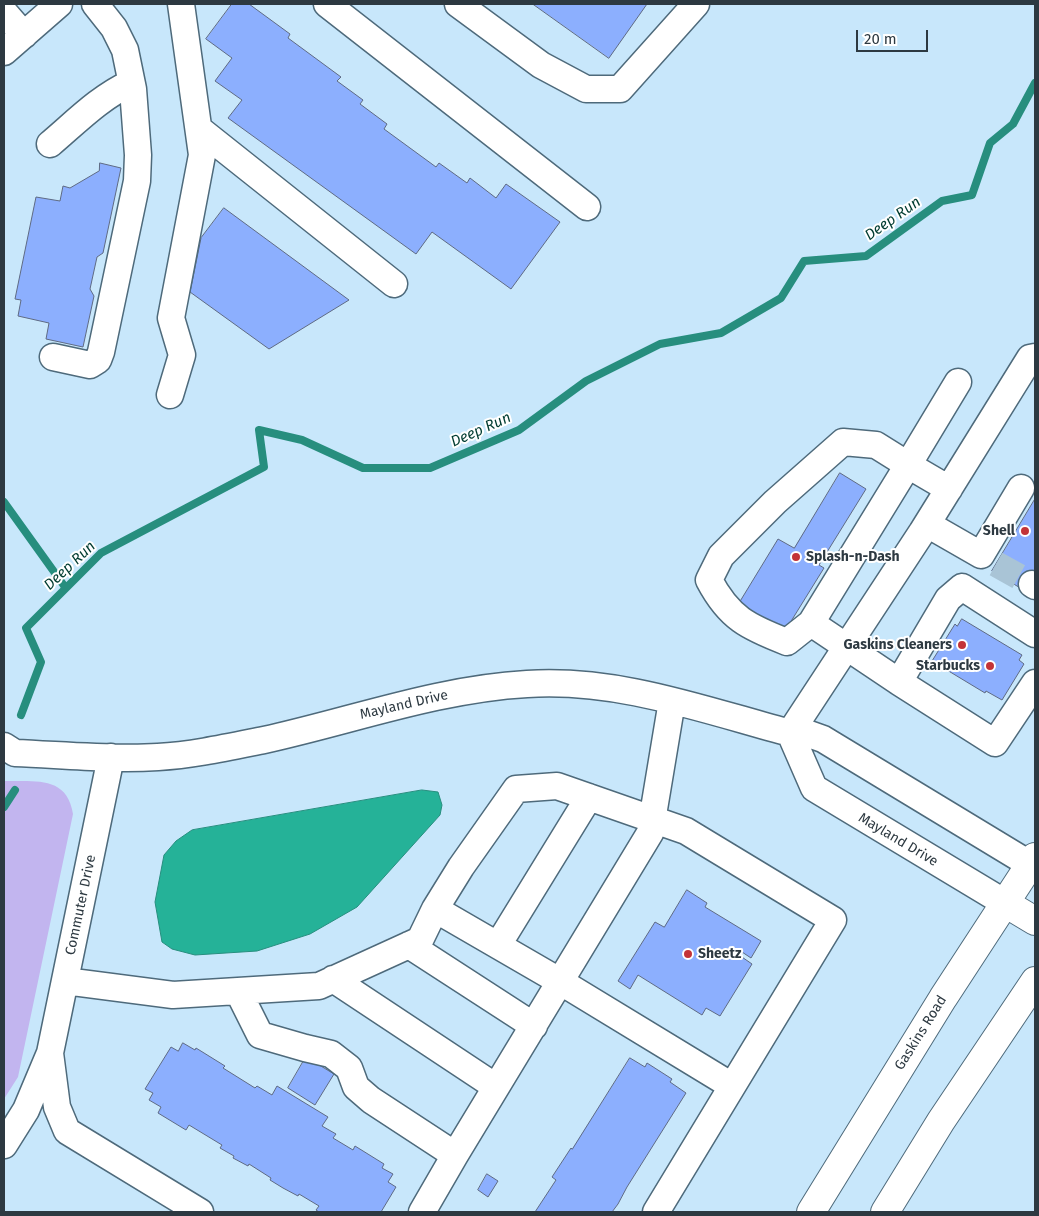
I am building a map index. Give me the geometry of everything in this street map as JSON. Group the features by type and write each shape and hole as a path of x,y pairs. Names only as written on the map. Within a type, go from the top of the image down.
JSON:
{"main road":[{"name":"Gaskins Road","path":"810,1212 943,998 1005,903 1034,863"},
{"name":"Mayland Drive","path":"1005,903 1035,921"},
{"path":"885,1212 942,1121 1035,981"}],"street":[{"path":"4,52 60,4"},
{"path":"53,357 90,365 98,360 102,352 137,180 138,155 131,82 125,50 114,28 95,4"},
{"path":"170,395 182,355 170,318 202,154 181,4"},
{"path":"328,4 587,207"},
{"path":"458,4 541,65 586,89 620,89 696,4"},
{"path":"4,12 24,35"},
{"path":"50,144 101,100 113,91 131,82"},
{"path":"199,128 394,284"},
{"path":"790,733 927,524 1030,358 1035,357"},
{"path":"949,489 908,465 876,446 843,442 775,502 721,556 709,580 718,598 739,620 763,633 787,642 811,623 908,465 958,382"},
{"path":"927,524 989,559 1020,488"},
{"path":"899,682 948,599 962,587 1035,634"},
{"path":"811,623 846,648 995,743 1035,682"},
{"name":"Mayland Drive","path":"8,753 157,757 264,740 471,689 518,684 582,684 632,690 790,733 809,734 823,739 1034,863"},
{"path":"422,1212 650,833 672,700"},
{"name":"Mayland Drive","path":"790,733 814,788 1005,903"},
{"name":"Commuter Drive","path":"50,1053 111,757"},
{"path":"65,981 173,995 319,986 420,940 435,909 461,868 516,789 557,786 653,818 686,831 833,920 656,1212"},
{"path":"498,945 588,797"},
{"path":"435,909 561,982 732,1086"},
{"path":"409,945 534,1026"},
{"path":"333,979 496,1087"},
{"path":"238,991 260,1034 330,1054 349,1068 356,1087 371,1100 455,1155"},
{"path":"4,1145 26,1110 50,1053"},
{"path":"50,1053 57,1107 67,1131 200,1212"}],"shaded area":[{"path":"4,781 48,783 64,793 70,801 73,814 18,1077 4,1099"},
{"path":"422,790 438,792 442,805 440,815 357,907 310,934 257,951 195,955 172,949 162,942 155,902 164,855 176,841 192,830"}],"building":[{"path":"232,4 249,4 290,34 288,38 341,77 337,81 363,100 360,104 387,124 384,129 436,167 439,163 467,183 470,178 496,198 506,184 560,222 511,289 432,232 416,254 228,118 242,100 215,81 232,58 206,39"},
{"path":"533,4 647,4 609,58"},
{"path":"100,163 121,168 103,253 97,257 90,289 94,296 83,347 46,339 49,323 18,316 21,300 15,299 36,197 60,201 63,186 70,188 99,171"},
{"path":"224,208 349,300 269,349 190,292 201,238"},
{"name":"Splash-n-Dash","path":"840,473 866,489 819,565 824,568 785,631 739,603 778,539 794,548"},
{"name":"Shell","path":"1035,499 1035,578 1027,592 992,571"},
{"path":"962,619 1022,655 1019,660 1024,664 1002,700 986,691 985,693 932,661 955,624 957,626"},
{"name":"Sheetz","path":"687,890 707,903 705,907 761,941 751,958 742,952 739,955 752,964 720,1016 706,1008 702,1015 638,975 630,989 618,981 655,922 664,927"},
{"path":"183,1043 195,1050 196,1048 225,1066 223,1068 255,1088 257,1086 272,1095 277,1086 328,1117 322,1126 336,1134 333,1138 353,1150 355,1146 384,1164 382,1168 393,1174 388,1182 396,1187 381,1212 319,1212 316,1210 319,1206 299,1194 298,1196 283,1188 249,1164 248,1166 233,1158 234,1156 220,1148 222,1145 189,1125 186,1130 158,1113 161,1107 149,1100 153,1093 145,1089 171,1047 178,1051"},
{"path":"306,1057 334,1074 315,1105 288,1088"},
{"path":"630,1058 645,1067 647,1063 672,1079 670,1082 686,1093 618,1204 612,1212 535,1212 556,1180 552,1177"},
{"path":"487,1174 498,1181 488,1197 478,1190"}],"waterway":[{"name":"Deep Run","path":"21,715 41,662 26,628 101,553 264,467 259,430 302,440 363,468 430,468 519,430 586,381 660,344 721,333 781,298 804,261 866,256 942,201 972,195 990,143 1013,124 1035,83"},
{"path":"4,502 65,587"},
{"name":"Deep Run","path":"4,807 15,790"}],"tunnel":[{"path":"996,564 1032,584"}],"place":[{"name":"Shell","path":"1025,531"},
{"name":"Splash-n-Dash","path":"796,557"},
{"name":"Gaskins Cleaners","path":"962,645"},
{"name":"Starbucks","path":"990,666"},
{"name":"Sheetz","path":"688,954"}]}
